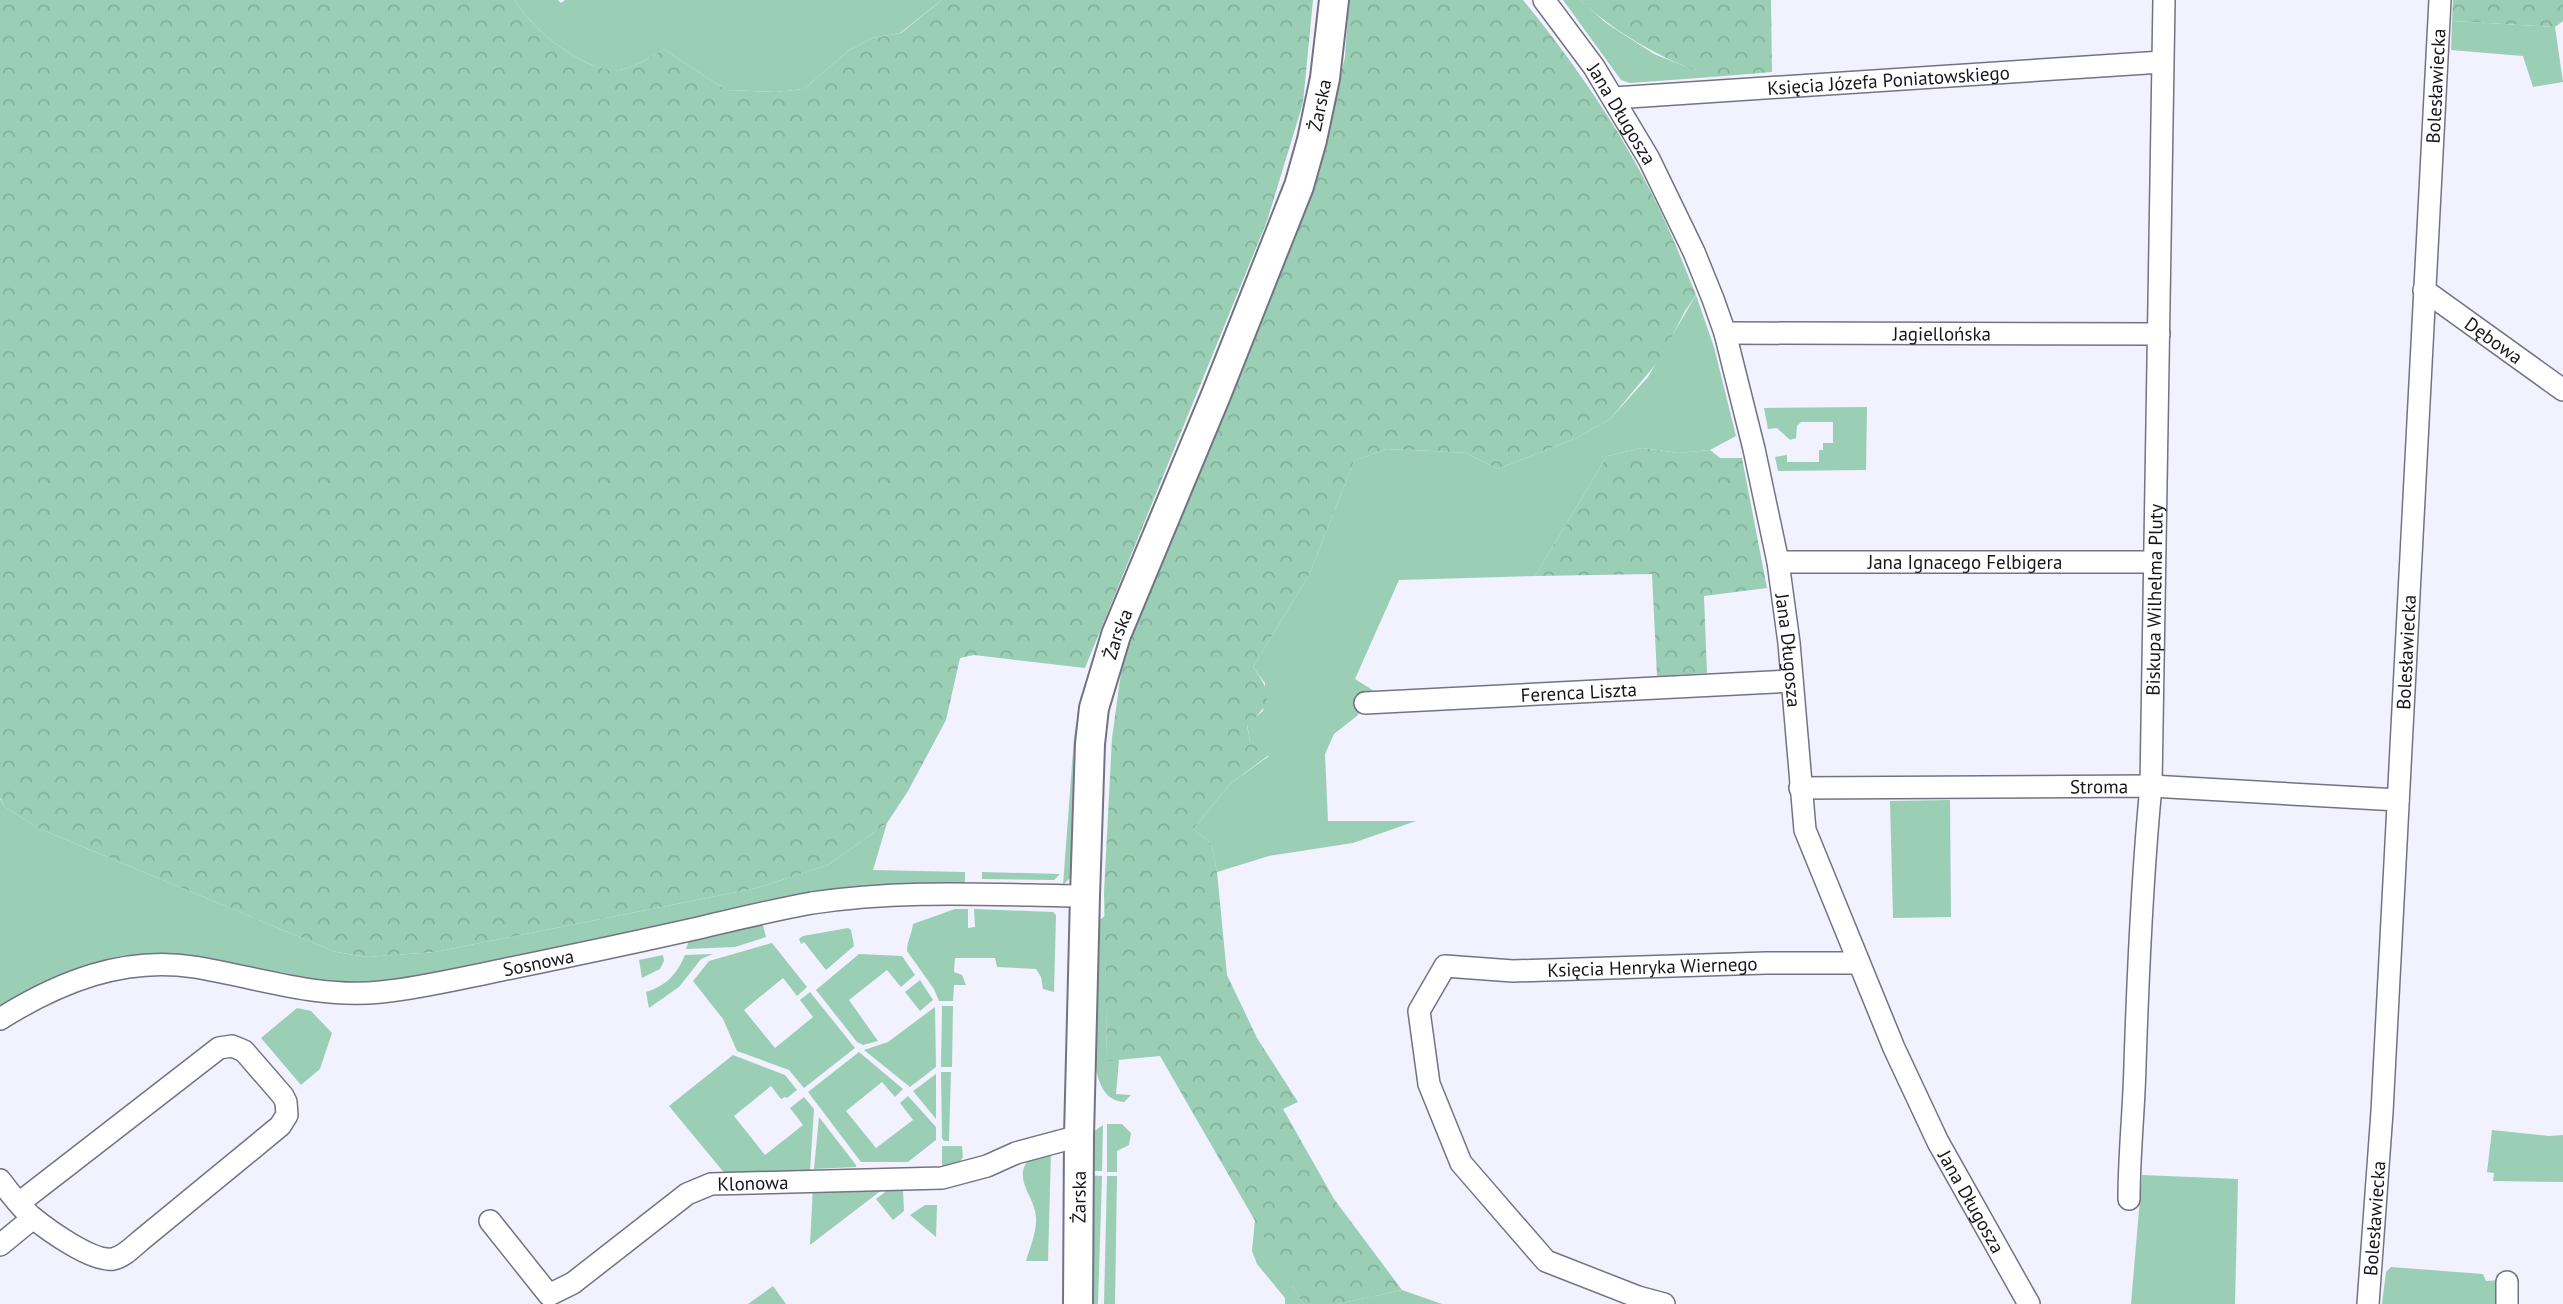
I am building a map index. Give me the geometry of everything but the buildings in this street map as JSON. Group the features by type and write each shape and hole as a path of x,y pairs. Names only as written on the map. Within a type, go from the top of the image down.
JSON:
{"street":[{"name":"Żarska","path":"1078,1304 1079,1136 1090,744 1099,686 1116,635 1221,383 1299,186 1325,78 1334,0"},
{"name":"Jana Długosza","path":"1544,0 1587,57 1649,159 1677,215 1726,333 1754,449 1777,562 1792,681 1805,830 1894,1048 1938,1142 2029,1304"},
{"name":"Biskupa Wilhelma Pluty","path":"2129,1199 2129,1143 2136,1064 2142,889 2151,786 2164,0"},
{"name":"Bolesławiecka","path":"2368,1304 2382,1112 2440,0"},
{"name":"Księcia Józefa Poniatowskiego","path":"1614,98 2162,62"},
{"name":"Dębowa","path":"2424,290 2563,390"},
{"name":"Jagiellońska","path":"1726,333 2158,334"},
{"name":"Jana Ignacego Felbigera","path":"1777,562 2154,562"},
{"name":"Ferenca Liszta","path":"1365,704 1792,681"},
{"name":"Stroma","path":"1800,789 2151,786 2398,800"},
{"name":"Sosnowa","path":"0,1019 38,996 72,980 141,965 191,967 304,990 372,993 457,979 777,910 837,900 934,894 1085,896"},
{"name":"Księcia Henryka Wiernego","path":"1664,1304 1638,1297 1546,1261 1461,1163 1429,1084 1419,1011 1445,966 1513,971 1766,962 1859,963"},
{"path":"0,1180 26,1211 80,1249 100,1258 117,1258 284,1121 287,1109 282,1096 244,1051 232,1046 214,1051 26,1211 0,1245"},
{"name":"Klonowa","path":"490,1221 549,1295 573,1283 688,1194 711,1184 942,1178 980,1169 1016,1153 1079,1136"},
{"path":"2507,1282 2507,1304"}],"green space":[{"path":"0,0 515,0 546,36 591,64 606,69 625,69 664,49 726,90 776,92 804,89 848,51 872,38 901,33 942,0 1313,0 1303,103 1267,221 1085,668 974,655 960,658 946,720 908,791 887,823 828,865 757,888 435,952 368,957 336,952 38,828 5,807 0,798"},
{"path":"515,0 558,0 561,3 565,0 942,0 900,33 872,38 848,51 804,89 776,92 726,90 664,49 625,69 606,69 591,64 546,36"},
{"path":"1349,0 1523,0 1583,79 1619,134 1665,221 1696,295 1661,358 1610,419 1576,438 1498,469 1466,453 1432,451 1386,449 1354,461 1309,575 1253,667 1264,684 1267,698 1262,710 1247,725 1250,741 1269,755 1231,783 1193,829 1211,843 1217,872 1227,975 1257,1038 1298,1102 1283,1109 1334,1199 1402,1290 1338,1304 1303,1304 1160,1056 1107,1061 1104,892 1112,738 1123,658 1322,154 1345,57"},
{"path":"1563,0 1580,0 1606,23 1654,54 1712,77 1630,83 1621,80"},
{"path":"1580,0 1771,0 1772,72 1712,77 1642,45"},
{"path":"2453,0 2563,0 2563,21 2555,27 2452,21"},
{"path":"2452,21 2555,27 2563,82 2533,87 2523,56 2451,50"},
{"path":"1696,295 1714,347 1736,436 1710,450 1678,453 1642,448 1607,456 1535,576 1399,580 1355,679 1374,691 1357,716 1334,734 1325,754 1328,821 1416,821 1353,843 1269,856 1217,872 1211,843 1193,829 1231,783 1269,756 1250,741 1247,724 1263,711 1265,683 1253,667 1309,575 1354,461 1386,449 1432,451 1466,453 1498,469 1576,438 1610,419 1648,377"},
{"path":"1867,407 1866,470 1778,471 1775,457 1787,455 1787,462 1819,462 1819,450 1823,450 1823,443 1833,443 1833,422 1801,422 1797,426 1796,438 1790,440 1777,428 1768,429 1764,408"},
{"path":"1642,448 1678,453 1710,450 1720,458 1742,458 1767,588 1704,596 1707,673 1657,676 1652,574 1535,576 1607,456"},
{"path":"1081,695 1083,700 1073,875 1063,885 1074,738"},
{"path":"0,799 5,807 38,828 336,952 367,957 435,952 757,888 828,865 887,823 873,870 965,872 965,887 429,977 361,985 90,966 38,986 0,1008"},
{"path":"1950,800 1951,917 1893,918 1890,801"},
{"path":"982,872 1060,874 1054,880 982,879"},
{"path":"955,909 968,909 968,928 975,927 974,909 1053,912 1056,915 1054,992 1043,989 1036,969 997,967 995,958 955,958 954,972 962,975 966,985 954,985 953,1001 939,1001 934,989 907,951 908,944 913,924"},
{"path":"1105,916 1107,1060 1119,1060 1116,1094 1131,1095 1124,1102 1107,1095 1096,1067 1092,955 1098,921"},
{"path":"762,922 766,937 735,947 686,949 689,941"},
{"path":"848,928 851,930 854,946 826,970 799,939 803,936"},
{"path":"772,943 807,987 797,996 783,978 744,1010 775,1048 813,1017 800,1000 810,992 855,1048 804,1088 789,1070 737,1051 723,1019 693,981 709,961"},
{"path":"713,954 701,959 679,987 649,1008 646,992 670,978 685,955"},
{"path":"859,954 902,956 915,975 901,987 887,970 849,1000 878,1041 863,1045 857,1042 816,990"},
{"path":"663,955 664,961 660,969 642,978 639,960"},
{"path":"920,980 933,1000 920,1011 905,992"},
{"path":"942,1006 953,1006 952,1067 941,1067"},
{"path":"935,1007 936,1067 910,1087 864,1050 888,1042"},
{"path":"297,1008 311,1011 332,1033 320,1069 301,1085 261,1038"},
{"path":"859,1052 903,1089 895,1097 882,1082 846,1111 876,1148 913,1120 900,1103 908,1096 936,1127 936,1140 908,1162 861,1162 808,1092"},
{"path":"733,1055 785,1075 797,1090 781,1099 771,1086 734,1116 765,1155 803,1125 790,1108 804,1097 814,1109 810,1171 726,1175 669,1106"},
{"path":"941,1072 951,1072 949,1141 942,1138"},
{"path":"936,1074 936,1119 913,1091"},
{"path":"819,1117 856,1165 856,1167 814,1169"},
{"path":"1107,1124 1122,1124 1131,1133 1129,1145 1117,1151 1117,1172 1107,1172"},
{"path":"1103,1125 1102,1171 1086,1171 1093,1132"},
{"path":"2492,1130 2563,1135 2563,1182 2493,1181 2494,1173 2487,1172"},
{"path":"942,1146 962,1146 963,1157 957,1166 942,1169"},
{"path":"1051,1152 1048,1261 1026,1261 1036,1217 1024,1182 1024,1167 1028,1160"},
{"path":"1086,1175 1102,1176 1098,1304 1092,1304"},
{"path":"2142,1175 2238,1179 2235,1304 2131,1304"},
{"path":"1107,1176 1117,1176 1115,1304 1104,1304"},
{"path":"813,1186 887,1186 810,1245"},
{"path":"893,1186 898,1186 903,1191 904,1211 893,1220 876,1199"},
{"path":"925,1205 937,1205 936,1237 910,1215"},
{"path":"1255,1219 1303,1304 1285,1304 1285,1298 1257,1264 1252,1251"},
{"path":"2391,1267 2483,1274 2486,1281 2501,1280 2500,1304 2382,1304 2386,1272"},
{"path":"773,1286 786,1304 748,1304"},
{"path":"1402,1290 1442,1304 1338,1304"}]}
